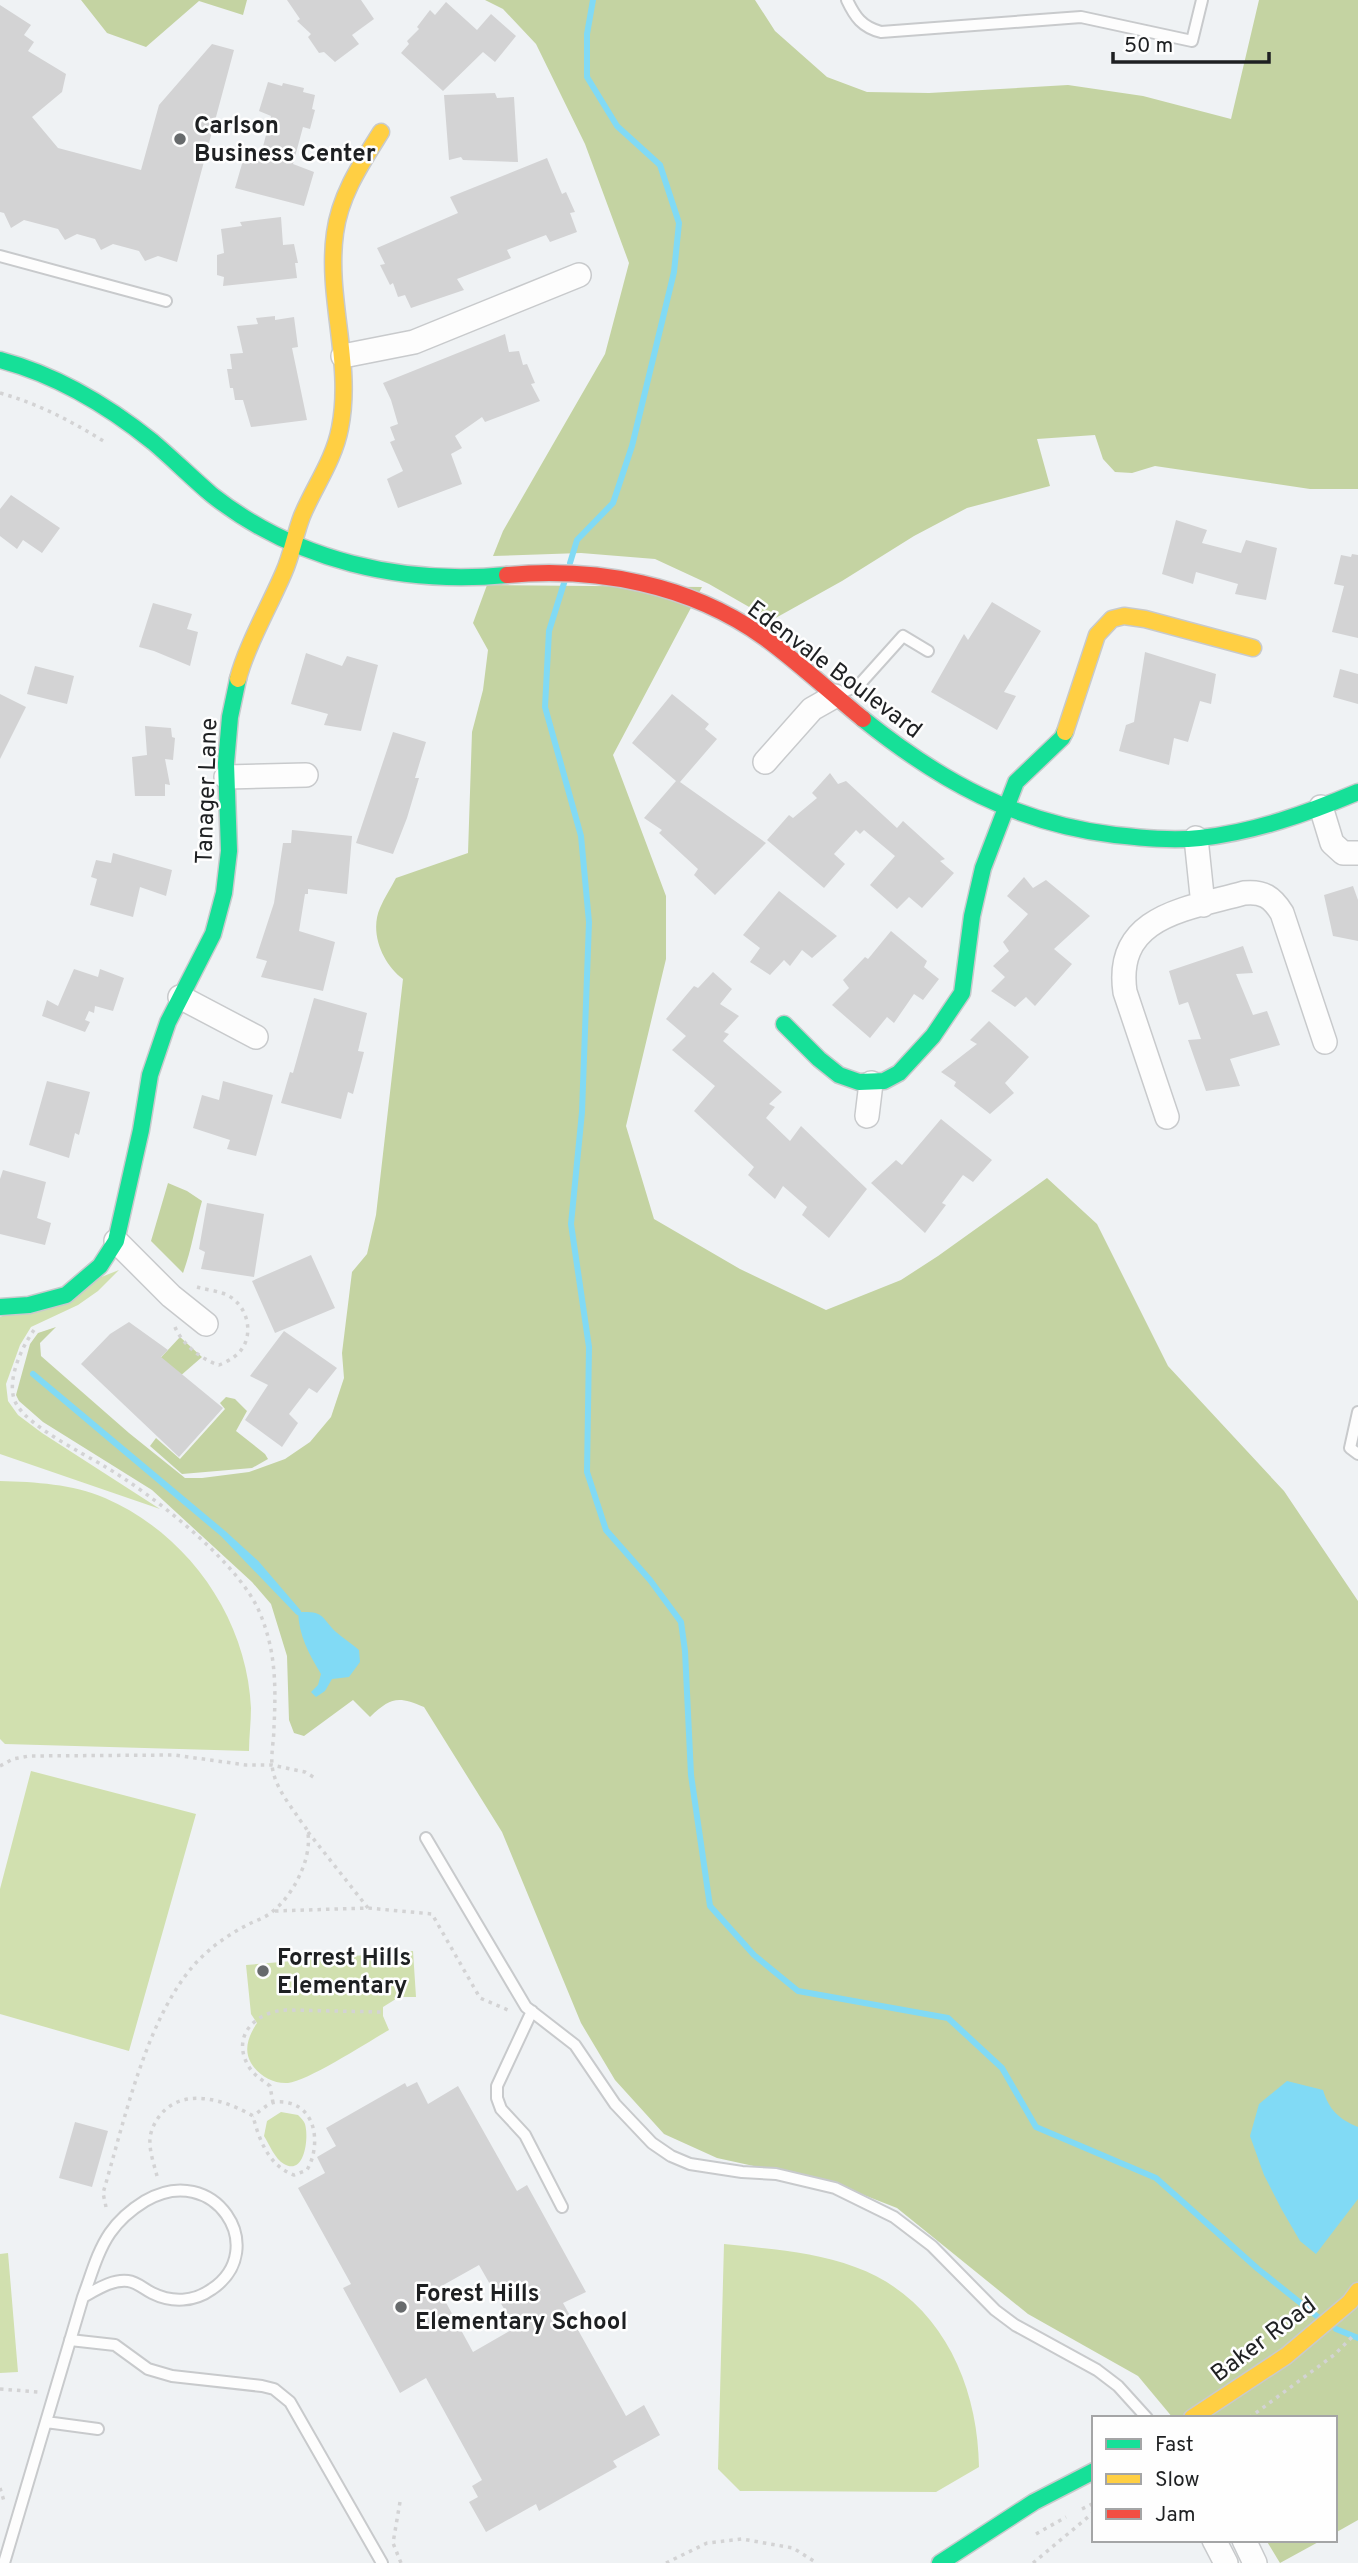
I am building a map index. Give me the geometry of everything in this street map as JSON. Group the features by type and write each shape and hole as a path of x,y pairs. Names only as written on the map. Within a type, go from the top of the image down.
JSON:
{"street":[{"name":"Tanager Lane","path":"0,1307 29,1306 66,1295 100,1266 116,1241 141,1130 150,1075 168,1022 213,934 224,893 229,851 226,777 230,717 240,672 286,568 302,516 324,474 340,430 345,383 333,260 335,232 342,203 353,177 381,132"},
{"path":"343,356 414,342 579,275"},
{"name":"Edenvale Boulevard","path":"0,360 44,373 106,409 166,453 204,488 248,519 294,543 349,562 398,574 444,579 551,572 605,575 658,587 710,606 757,632 895,745 940,776 977,796 1050,823 1100,834 1151,839 1195,838 1248,830 1358,792"},
{"name":"Edenvale Boulevard","path":"0,374 106,409"},
{"path":"784,1024 839,1075 871,1083 884,1081 900,1073 933,1036 962,993 972,916 983,868 1016,782 1062,738 1097,635 1112,619 1124,616 1145,619 1253,648"},
{"path":"765,762 812,709 835,696"},
{"path":"226,777 306,775"},
{"path":"1321,807 1332,843 1343,853 1358,853"},
{"path":"1195,838 1203,905"},
{"path":"1167,1117 1125,992 1122,974 1124,958 1131,943 1142,930 1159,920 1244,893 1256,892 1275,902 1282,913 1325,1042"},
{"path":"180,997 256,1037"},
{"path":"867,1116 871,1083"},
{"path":"116,1241 171,1296 206,1324"},
{"name":"Baker Road","path":"1195,2416 1247,2384 1309,2337 1354,2297"},
{"path":"940,2563 1034,2502 1092,2472"},
{"path":"1215,2542 1226,2563"},
{"path":"1245,2542 1255,2563"}],"lane":[{"path":"847,0 859,22 869,29 881,32 1081,17 1192,41 1202,0"},
{"path":"0,256 166,301"},
{"path":"835,696 859,685 902,636 928,651"},
{"path":"1358,1412 1350,1448 1358,1454"},
{"path":"426,1838 529,2009 575,2045 615,2104 652,2143 671,2156 690,2164 776,2174 815,2182 856,2197 894,2217 932,2246 995,2310 1015,2325 1097,2370 1118,2386 1145,2416"},
{"path":"529,2009 497,2086 497,2098 508,2118 524,2135 562,2207"},
{"path":"4,2563 83,2297 98,2255 109,2234 142,2202 173,2190 188,2189 216,2202 233,2225 236,2252 232,2266 214,2288 199,2297 183,2301 169,2300 127,2281 111,2283 83,2297"},
{"path":"70,2340 115,2345 148,2369 172,2376 262,2386 283,2395 290,2402 382,2563"},
{"path":"46,2422 98,2429"}],"path":[{"path":"0,393 32,402 69,419 113,446"},
{"path":"173,1324 178,1335 206,1361 219,1365 236,1357 247,1339 248,1322 244,1307 228,1295 191,1286"},
{"path":"42,1324 29,1338 15,1372 12,1385 16,1404 23,1414 40,1426 153,1497 201,1541 248,1591 259,1610 273,1655 276,1698 272,1765 280,1792 368,1908"},
{"path":"0,1766 13,1759 29,1756 174,1755 246,1765 272,1765 304,1772 315,1778"},
{"path":"275,1911 301,1872 307,1847 307,1830"},
{"path":"106,2207 103,2193 135,2086 158,2026 181,1983 206,1952 232,1934 275,1911 368,1908 432,1914 480,1998 509,2010 529,2009"},
{"path":"273,2102 270,2086 254,2074 244,2057 243,2049 248,2030 259,2016 276,2010 383,2012"},
{"path":"156,2176 150,2149 150,2135 154,2125 168,2107 191,2098 206,2099 240,2109 253,2116 258,2134 278,2168 294,2175 307,2170 314,2152 313,2124 309,2115 293,2104 273,2102 253,2116"},
{"path":"0,2389 38,2390"},
{"path":"0,2488 4,2501"},
{"path":"400,2502 393,2543 401,2563"},
{"path":"1076,2512 1092,2504"},
{"path":"1033,2563 1092,2514"},
{"path":"1029,2538 1068,2516"},
{"path":"666,2563 707,2543 742,2539 793,2549 817,2563"}],"green space":[{"path":"81,0 247,0 243,15 199,1 146,47 107,33"},
{"path":"485,0 755,0 775,31 827,77 867,92 929,93 1068,85 1143,96 1231,119 1259,0 1358,0 1358,489 1310,489 1155,466 1132,473 1115,472 1103,459 1095,435 1037,439 1050,486 967,508 914,536 772,620 709,584 655,559 581,553 493,556 503,531 605,354 629,263 585,144 536,44 503,9"},
{"path":"487,585 702,587 613,755 666,896 666,959 626,1126 654,1219 740,1269 826,1310 901,1280 1047,1178 1097,1224 1168,1366 1284,1491 1358,1601 1358,2520 1337,2532 1337,2416 1171,2416 1138,2376 1028,2314 897,2208 851,2190 808,2178 717,2158 664,2134 615,2080 581,2023 502,1832 424,1707 395,1700 370,1717 353,1700 304,1736 294,1733 289,1720 287,1656 271,1604 252,1582 152,1490 43,1422 19,1401 16,1395 30,1344 38,1333 56,1327 40,1343 41,1356 185,1478 249,1472 285,1459 310,1442 331,1417 344,1378 342,1353 352,1272 367,1254 376,1215 403,979 384,957 377,937 377,918 396,878 468,853 472,732 483,690 488,650 473,623"},
{"path":"168,1183 202,1201 183,1273 151,1241"},
{"path":"119,1270 98,1291 78,1305 31,1327 20,1345 6,1384 8,1401 18,1415 42,1433 160,1509 0,1454 0,1317"},
{"path":"180,1337 202,1357 171,1384 153,1366"},
{"path":"226,1397 235,1399 247,1411 236,1431 268,1459 252,1468 182,1474 150,1446 156,1438 180,1459 225,1409 220,1403"},
{"path":"0,1481 67,1487 105,1498 162,1533 187,1557 208,1583 225,1611 238,1642 247,1675 251,1708 249,1751 5,1744 0,1739"},
{"path":"31,1771 196,1814 129,2051 0,2014 0,1889"},
{"path":"413,1951 416,1997 399,1997 383,2007 383,2016 389,2030 323,2069 297,2081 277,2082 254,2068 247,2047 257,2023 251,2014 246,1965"},
{"path":"281,2112 298,2115 305,2123 306,2146 297,2165 284,2164 278,2159 264,2136 267,2121"},
{"path":"724,2244 823,2257 855,2267 884,2281 910,2299 931,2321 948,2346 961,2374 977,2435 979,2467 936,2492 740,2491 718,2469"},
{"path":"8,2253 18,2372 0,2373 0,2254"},
{"path":"1267,2542 1318,2542 1280,2563"}],"water":[{"path":"298,1612 318,1614 359,1650 360,1662 349,1677 332,1679 325,1691 316,1697 311,1692 318,1685 321,1674 305,1644"},
{"path":"1287,2081 1323,2090 1336,2113 1358,2127 1358,2199 1316,2254 1300,2241 1282,2210 1264,2175 1250,2136 1259,2104"}],"building":[{"path":"287,0 361,0 374,19 352,35 359,44 335,62 324,52 319,53 308,37 311,34 297,21 300,19"},
{"path":"446,2 477,30 491,14 516,36 495,62 483,52 443,91 401,53 430,10 435,15"},
{"name":"Carlson Business Center","path":"0,5 31,25 24,35 34,42 28,51 66,74 62,92 32,117 58,148 141,170 159,105 212,44 234,50 177,262 158,256 145,261 139,251 113,244 101,250 95,239 77,234 65,240 58,229 24,220 11,228 4,213 0,212"},
{"path":"268,82 304,88 303,92 315,95 312,109 315,110 310,129 303,127 293,164 314,172 304,206 235,188 246,150 261,154 271,116 259,111"},
{"path":"495,93 497,98 514,97 518,162 463,160 461,157 449,160 444,95"},
{"path":"547,158 562,194 566,192 575,212 570,213 577,232 550,242 546,235 507,250 511,258 457,279 464,290 411,308 405,295 398,297 393,283 390,285 380,265 385,264 377,248 458,213 450,197"},
{"path":"281,217 283,245 294,244 298,263 295,263 297,278 223,286 224,277 217,275 217,255 224,253 221,229 242,226 240,222"},
{"path":"275,316 275,320 294,317 298,347 292,348 307,420 251,427 243,400 235,400 233,388 230,388 227,369 232,369 230,354 243,353 237,326 258,324 256,318"},
{"path":"505,334 509,352 519,351 523,365 527,364 535,383 531,384 540,401 485,422 482,417 455,436 462,448 451,454 462,484 398,508 387,479 403,471 390,442 395,440 390,427 398,424 383,383"},
{"path":"11,495 60,528 42,553 23,540 17,549 0,536 0,509"},
{"path":"1176,520 1207,530 1202,543 1241,553 1246,540 1277,548 1266,600 1235,594 1238,584 1196,572 1193,584 1162,574"},
{"path":"1352,554 1358,555 1358,638 1332,632 1344,586 1334,584 1341,555 1351,557"},
{"path":"992,602 1041,631 1004,692 1016,696 997,730 931,692 964,634 968,640"},
{"path":"153,603 192,614 187,629 198,632 190,666 139,647"},
{"path":"1145,652 1216,674 1211,704 1200,701 1188,742 1174,738 1169,765 1119,751 1126,725 1134,722"},
{"path":"306,653 342,666 347,656 378,665 361,731 324,725 328,714 291,704"},
{"path":"35,666 74,676 67,704 27,694"},
{"path":"1340,669 1358,674 1358,704 1333,697"},
{"path":"0,694 26,707 0,759"},
{"path":"672,694 709,724 705,729 717,739 680,782 766,843 715,895 694,875 698,869 659,833 662,830 644,818 676,781 632,743"},
{"path":"145,726 171,728 172,737 175,738 173,760 165,759 170,785 165,784 165,796 135,796 132,757 147,755"},
{"path":"393,732 426,742 415,778 419,778 393,854 356,843"},
{"path":"830,773 838,784 846,781 897,828 903,821 945,859 940,861 954,873 922,908 909,897 897,909 870,885 895,856 864,830 860,834 856,830 834,854 845,864 824,888 767,840 789,815 793,818 817,798 812,793"},
{"path":"292,830 352,836 347,894 308,889 308,894 305,894 299,931 335,942 323,991 261,977 267,961 256,958 274,903 283,843 291,843"},
{"path":"113,853 172,870 166,896 140,887 133,917 90,905 97,879 91,877 96,860 111,863"},
{"path":"1024,877 1033,888 1046,880 1090,916 1054,949 1072,964 1035,1006 1026,997 1015,1007 991,991 1005,977 993,966 1009,951 1003,942 1028,914 1007,896"},
{"path":"1353,886 1358,900 1358,941 1333,936 1324,895"},
{"path":"779,891 837,936 812,958 802,950 790,966 784,960 770,975 750,962 760,948 743,935"},
{"path":"891,931 927,961 924,967 939,979 923,1000 914,994 894,1023 887,1017 870,1038 832,1005 849,988 843,980 865,957 868,959"},
{"path":"1243,946 1253,973 1236,974 1253,1015 1267,1011 1280,1045 1230,1059 1240,1086 1206,1091 1188,1040 1201,1039 1188,1002 1179,1005 1169,971"},
{"path":"74,969 98,977 100,969 124,978 113,1011 95,1006 94,1013 89,1011 85,1020 90,1022 85,1032 42,1016 47,1000 58,1006"},
{"path":"713,972 732,989 720,1004 739,1016 724,1032 729,1034 723,1041 782,1092 769,1104 775,1107 766,1118 790,1141 801,1126 867,1189 829,1238 802,1215 807,1207 783,1186 775,1199 748,1175 754,1167 694,1111 715,1086 672,1050 686,1036 666,1019 694,986 698,988"},
{"path":"314,998 367,1013 358,1051 364,1052 353,1094 348,1092 341,1119 281,1103 290,1072 293,1073"},
{"path":"989,1021 1029,1057 1005,1083 1014,1093 990,1114 954,1086 956,1082 941,1072 977,1044 970,1040"},
{"path":"47,1081 90,1092 79,1135 75,1133 69,1158 29,1145"},
{"path":"223,1081 273,1095 256,1156 227,1149 230,1140 193,1128 202,1095 219,1100"},
{"path":"941,1119 992,1160 973,1182 963,1175 942,1203 946,1205 925,1233 871,1183 896,1160 902,1165"},
{"path":"3,1170 46,1182 37,1218 51,1223 45,1245 0,1234 0,1179"},
{"path":"207,1203 264,1214 254,1277 201,1269 205,1252 199,1249"},
{"path":"311,1255 335,1308 275,1333 252,1281"},
{"path":"129,1322 168,1350 161,1357 223,1408 179,1457 81,1364 110,1334"},
{"path":"284,1331 337,1368 317,1393 309,1388 289,1414 298,1423 282,1447 245,1420 268,1385 250,1376"},
{"name":"Forest Hills Elementary School","path":"417,2082 428,2104 458,2086 517,2191 527,2185 586,2292 563,2303 626,2416 644,2405 660,2435 613,2461 617,2467 539,2511 536,2504 486,2532 469,2502 478,2497 472,2486 482,2480 426,2378 400,2393 343,2288 351,2284 298,2188 325,2173 317,2157 336,2146 326,2128 405,2083 407,2087","holes":["479,2265 515,2328 473,2352 438,2288"]},
{"path":"75,2122 108,2131 92,2187 59,2178"}],"waterway":[{"path":"570,563 577,540 613,503 632,446 674,272 679,223 660,165 617,126 587,77 587,34 593,0"},
{"path":"565,580 549,631 545,707 581,836 589,922 582,1112 571,1224 589,1347 587,1472 606,1530 650,1580 681,1622 685,1651 691,1775 710,1906 754,1955 798,1991 948,2018 1002,2068 1036,2127 1156,2178 1258,2269 1318,2317"},
{"path":"33,1374 223,1533 256,1563 298,1612 223,1534 33,1374"},
{"path":"1336,2329 1358,2338"}],"traffic: fast":[{"path":"0,360 61,383 118,416 153,442 212,495 244,518 279,537 352,564 390,571 428,576 507,575"},
{"path":"0,1307 29,1305 66,1295 100,1266 116,1241 141,1130 150,1075 168,1022 213,934 224,893 229,851 226,763 230,717 238,679"},
{"path":"863,719 921,762 981,796 1045,821 1115,835 1179,839 1221,835 1281,821 1358,792"},
{"path":"784,1024 839,1075 859,1082 884,1081 899,1073 933,1036 962,993 972,916 983,868 1016,782 1065,732"},
{"path":"940,2563 1034,2502 1092,2472"}],"traffic: slow":[{"path":"238,679 287,565 302,516 337,440 343,404 343,379 334,282 335,233 346,193 381,132"},
{"path":"1065,732 1097,635 1112,619 1124,616 1145,619 1253,648"},
{"path":"1195,2416 1286,2356 1350,2302 1358,2291"}],"traffic: jam":[{"path":"507,575 541,573 608,577 642,583 706,604 765,638 863,719"}],"place":[{"name":"Carlson Business Center","path":"180,139"},
{"name":"Forrest Hills Elementary","path":"263,1971"},
{"name":"Forest Hills Elementary School","path":"401,2307"}]}
